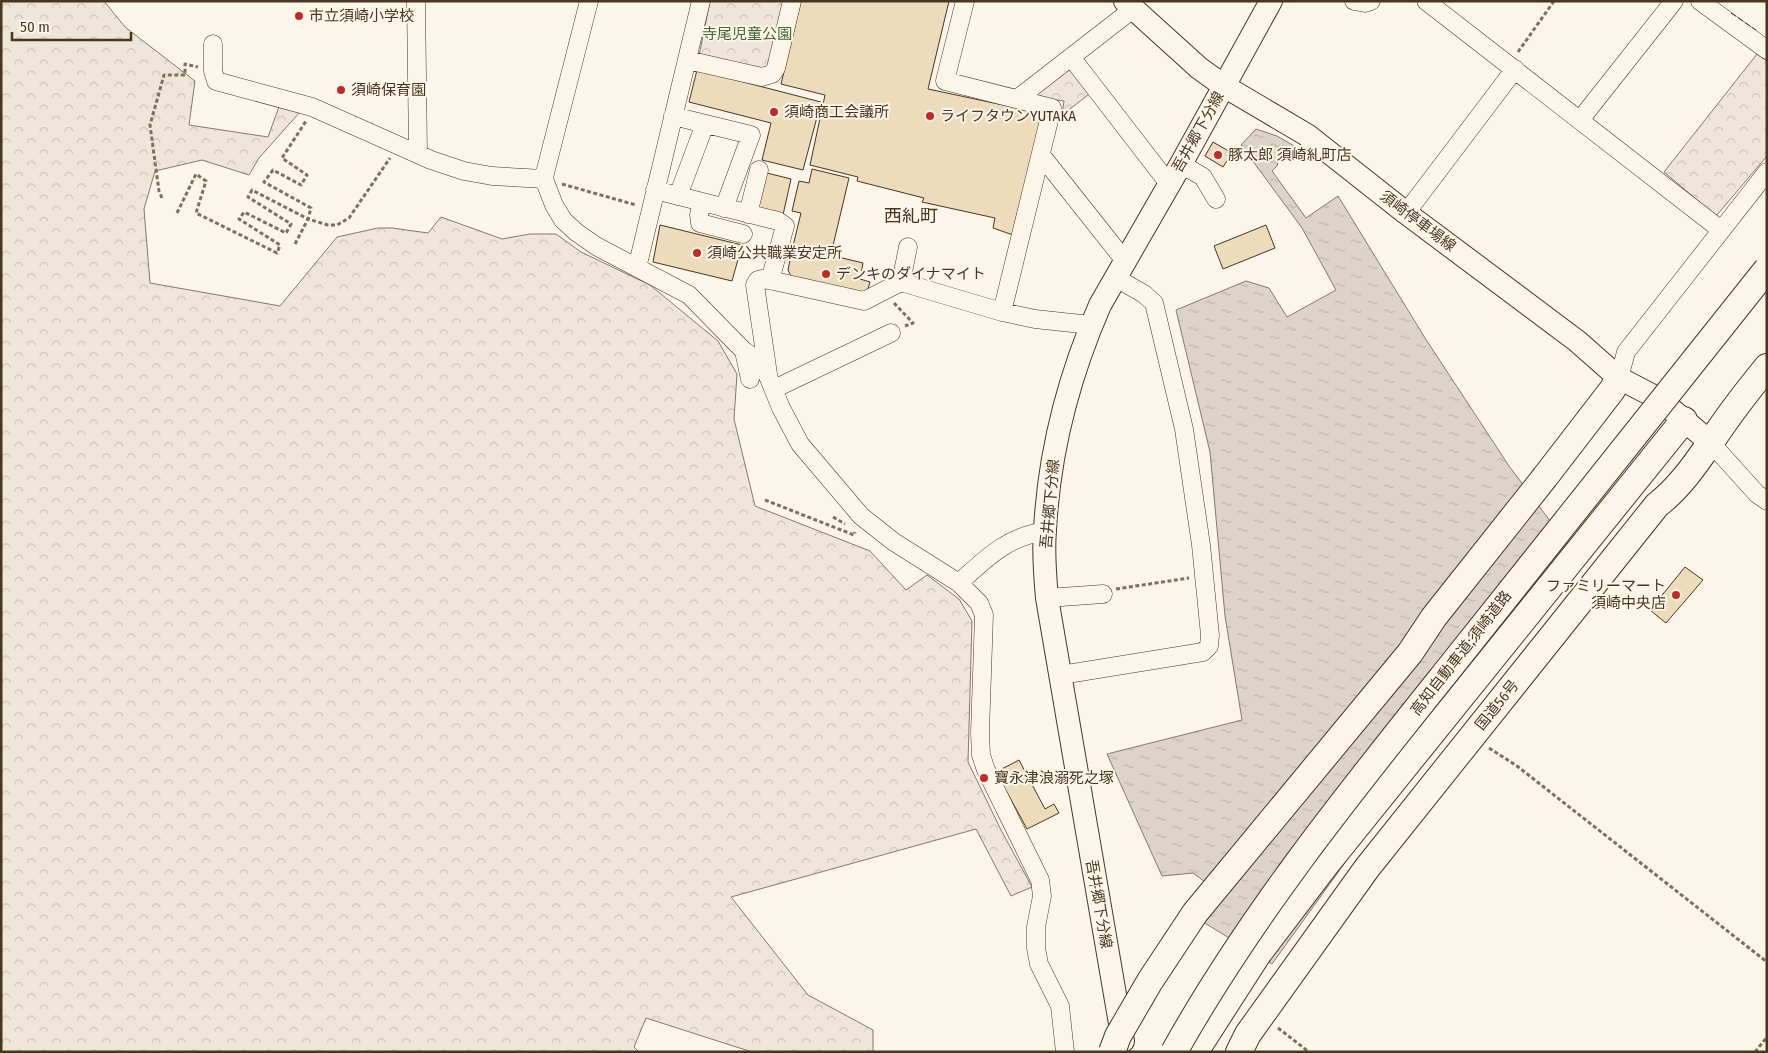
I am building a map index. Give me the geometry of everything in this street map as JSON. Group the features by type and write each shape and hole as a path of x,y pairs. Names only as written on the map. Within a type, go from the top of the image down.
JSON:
{"highway":[{"name":"高知自動車道;須崎道路","path":"1174,1052 1223,972 1285,880 1372,765 1767,269"},
{"name":"国道56号","path":"1239,1052 1248,1034 1367,868 1658,505 1669,496 1767,367"},
{"path":"1112,1052 1118,1036 1150,981 1195,914 1410,653 1434,617 1545,477 1612,390 1619,378"},
{"path":"1195,1052 1258,954 1328,862 1684,420"}],"main road":[{"name":"吾井郷下分線","path":"1124,1052 1047,598 1044,532 1049,481 1067,398 1091,325 1100,305 1271,1"},
{"name":"須崎停車場線","path":"1129,5 1199,68 1224,86 1307,135 1406,213 1576,341 1619,378 1659,399 1711,443"}],"street":[{"path":"416,1 418,153"},
{"path":"589,1 544,179 554,205 563,220 596,246 689,296 744,351 757,360 771,383 796,446 861,516 894,542 959,583 979,603 984,615 981,755 986,770 1040,880 1042,896 1036,927 1036,948 1039,964 1060,1006 1065,1052"},
{"path":"637,268 701,1"},
{"path":"687,60 762,77 772,74 776,68 792,1"},
{"path":"965,1 945,81 1052,108 1002,312"},
{"path":"1354,1 1364,3 1371,1"},
{"path":"1426,1 1721,230"},
{"path":"1580,120 1674,1"},
{"path":"1700,1 1767,50"},
{"path":"1017,99 1071,58 1129,5"},
{"path":"213,44 213,71 216,81 312,107 431,160 464,171 492,176 544,179"},
{"path":"1071,58 1169,184"},
{"path":"1406,213 1512,67"},
{"path":"673,116 751,135 724,208"},
{"path":"678,196 705,124"},
{"path":"1041,155 1120,269 1154,303 1184,429 1210,635 1209,646 1203,652 1061,675"},
{"path":"1181,164 1203,177 1216,199"},
{"path":"748,214 759,170"},
{"path":"1619,378 1626,352 1767,172"},
{"path":"655,190 778,221 784,226 772,273 774,280"},
{"path":"702,202 699,215 700,223 743,234"},
{"path":"901,282 908,247"},
{"path":"771,383 755,286 758,280 762,279 774,280 864,301 882,290 901,282 1002,312 1035,319 1091,325"},
{"path":"771,383 891,333"},
{"path":"744,351 750,380"},
{"path":"1711,443 1757,494 1767,501"},
{"path":"959,583 985,559 1012,541 1032,533 1044,532"},
{"path":"1047,598 1102,594"}],"path":[{"path":"1512,67 1554,1"},
{"path":"162,198 159,191 150,125 164,76 185,75 185,64 213,71"},
{"path":"295,244 308,219 311,208 264,182 273,170 302,185 307,175 282,158 309,117"},
{"path":"177,213 196,174 206,181 196,213 277,253 280,245 239,219 244,212 286,233 291,224 248,196 252,190 308,219 328,225 337,225 349,218 398,146"},
{"path":"544,179 651,209"},
{"path":"882,290 913,323 891,333"},
{"path":"765,500 854,535 855,530"},
{"path":"833,516 848,526"},
{"path":"1102,594 1126,586 1204,576"},
{"path":"1473,735 1516,766 1767,962"},
{"path":"1260,1018 1278,1028 1309,1052"},
{"path":"1755,1052 1767,1037"}],"green space":[{"path":"1,1 104,1 125,27 195,81 189,125 268,137 280,104 299,113 259,158 249,175 202,160 155,171 144,209 150,283 280,306 337,237 378,228 428,233 441,217 502,239 530,234 556,234 581,252 650,285 718,341 737,374 734,419 755,506 870,551 906,590 927,575 959,599 972,621 968,762 1001,830 1032,887 1011,896 976,829 731,897 808,995 873,1030 873,1052 752,1052 646,1018 634,1047 639,1052 1,1052"},
{"name":"寺尾児童公園","path":"710,1 788,1 774,62 760,71 699,56"},
{"path":"1757,54 1767,61 1767,156 1716,216 1664,172"},
{"path":"1071,66 1092,92 1062,115 1064,101 1031,96"}],"water":[{"path":"1256,129 1277,136 1303,151 1296,156 1287,153 1280,154 1277,166 1272,171 1306,218 1338,196 1425,338 1509,466 1571,549 1272,964 1203,922 1204,881 1193,873 1162,876 1107,754 1242,720 1225,616 1210,452 1176,310 1246,281 1269,288 1287,317 1336,290 1302,228 1241,145"}],"building":[{"name":"ライフタウンYUTAKA","path":"801,1 949,1 928,89 1036,112 1043,120 1013,235 993,228 995,218 922,202 924,198 857,181 858,177 810,165 825,95 781,84"},
{"name":"須崎商工会議所","path":"697,70 821,102 803,170 762,160 771,123 689,102"},
{"name":"豚太郎 須崎糺町店","path":"1213,142 1232,153 1223,167 1205,156"},
{"path":"812,169 849,178 831,254 793,246 801,213 792,211 799,181 809,183"},
{"path":"763,172 791,179 783,215 755,209"},
{"name":"須崎公共職業安定所","path":"660,225 742,245 732,281 653,262"},
{"path":"1266,225 1275,248 1223,269 1214,246"},
{"name":"デンキのダイナマイト","path":"793,246 863,263 860,279 870,282 866,296 792,278 788,270"},
{"name":"ファミリーマート 須崎中央店","path":"1685,567 1703,580 1666,623 1650,610"},
{"path":"1019,760 1045,809 1054,804 1059,813 1027,829 996,772"}],"fence":[{"path":"1731,13 1756,30"}],"place":[{"name":"市立須崎小学校","path":"299,16"},
{"name":"須崎保育園","path":"341,90"},
{"name":"須崎商工会議所","path":"774,112"},
{"name":"ライフタウンYUTAKA","path":"930,116"},
{"name":"豚太郎 須崎糺町店","path":"1218,155"},
{"name":"須崎公共職業安定所","path":"697,253"},
{"name":"デンキのダイナマイト","path":"826,274"},
{"name":"ファミリーマート 須崎中央店","path":"1676,595"},
{"name":"寶永津浪溺死之塚","path":"984,778"}],"district":[{"name":"西糺町","path":"911,216"}]}
